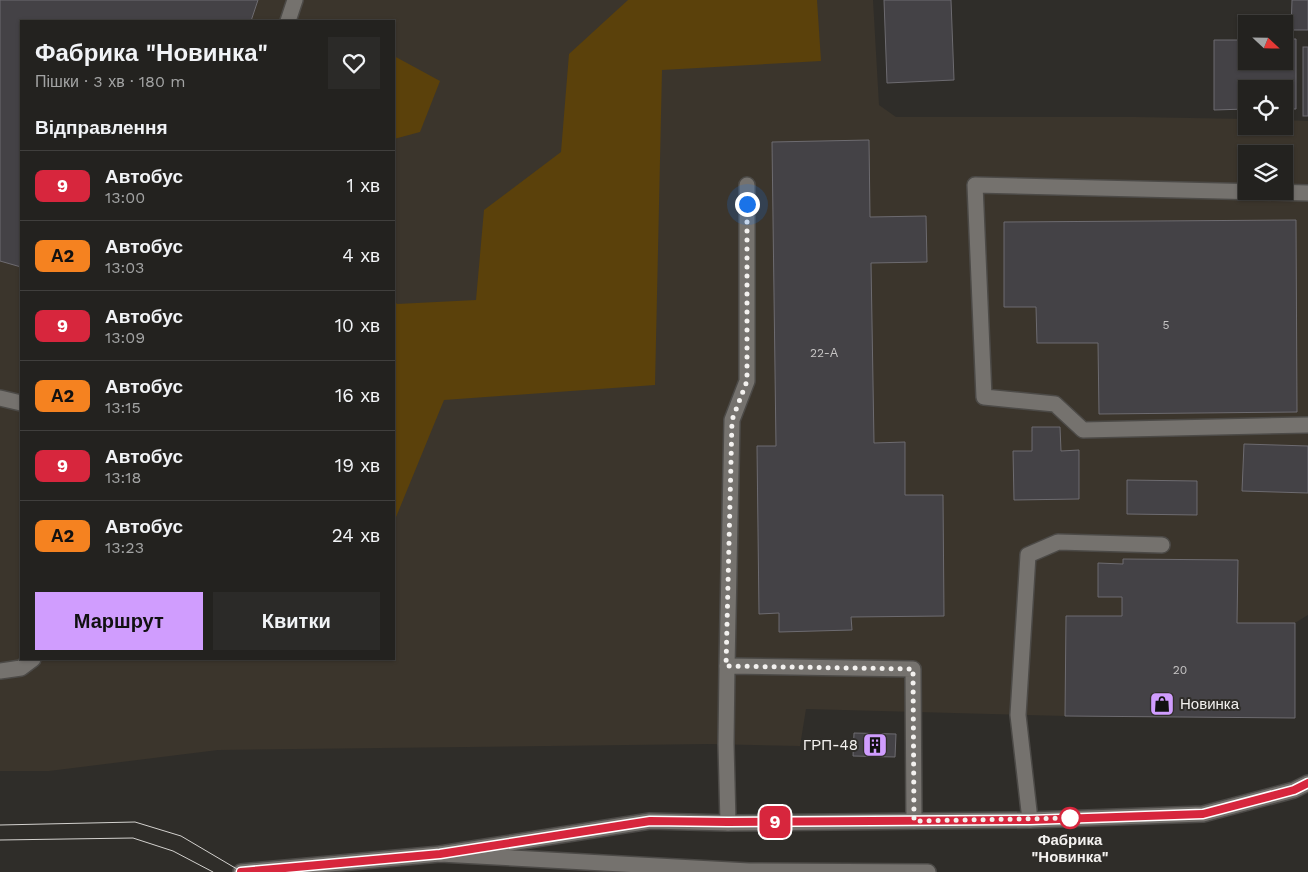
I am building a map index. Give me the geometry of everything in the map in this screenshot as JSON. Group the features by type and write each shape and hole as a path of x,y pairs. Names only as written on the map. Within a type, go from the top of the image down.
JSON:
{"main road":[{"path":"288,20 295,0"},
{"path":"728,822 726,666 732,420 747,381 747,184"},
{"path":"1308,193 975,185 984,397 1054,404 1083,430 1308,425"},
{"path":"0,398 20,403"},
{"path":"1030,820 1018,715 1028,555 1058,542 1162,545"},
{"path":"0,671 21,668 32,660"},
{"path":"726,666 913,669 914,821"},
{"path":"241,872 440,854 650,821 1030,820 1203,814 1294,790 1308,783"},
{"path":"440,854 749,871 928,872"}],"shaded area":[{"path":"0,0 873,0 879,105 896,117 1238,119 1238,135 1293,135 1293,120 1308,121 1308,615 1295,623 1295,718 1065,716 806,709 800,746 710,744 218,750 49,771 0,771"},
{"path":"628,0 817,0 821,61 662,70 655,385 444,400 395,520 395,301 397,304 476,300 484,210 561,152 569,54"},
{"path":"395,57 440,81 420,132 395,139"}],"building":[{"path":"0,0 258,0 251,20 20,20 20,267 0,261"},
{"path":"884,0 951,0 954,80 887,83"},
{"path":"1292,0 1308,0 1308,30 1293,30"},
{"path":"1293,39 1296,39 1296,109 1293,109 1293,80 1238,80 1238,109 1214,110 1214,40 1238,40 1238,70 1293,70"},
{"path":"1303,47 1308,47 1308,116 1303,116"},
{"path":"869,140 870,217 926,216 927,262 871,263 874,443 905,442 905,495 943,495 944,616 851,617 852,630 779,632 779,613 759,614 757,446 776,446 772,142"},
{"path":"1296,220 1297,412 1099,414 1098,343 1037,343 1036,307 1004,307 1004,222"},
{"path":"1032,427 1060,427 1061,451 1079,450 1079,499 1014,500 1013,451 1032,451"},
{"path":"1244,444 1308,446 1308,493 1242,491"},
{"path":"1127,480 1197,481 1197,515 1127,514"},
{"path":"1123,559 1238,560 1237,623 1295,623 1295,718 1065,716 1066,616 1122,616 1122,597 1098,597 1098,563 1123,564"},
{"name":"ГРП-48","path":"854,733 896,734 895,757 853,756"}],"tram line":[{"path":"0,825 135,822 181,836 242,872"},
{"path":"0,840 133,838 173,851 213,872"}],"bus line":[{"name":"9","path":"241,872 440,854 650,821 1030,820 1203,814 1294,790 1308,783"}],"place":[{"name":"Новинка","path":"1162,704"},
{"name":"ГРП-48","path":"875,745"},
{"name":"Фабрика \"Новинка\"","path":"1070,818"}],"route":[{"path":"747,204 747,381 732,420 726,666 913,669 914,821 1070,818"}]}
